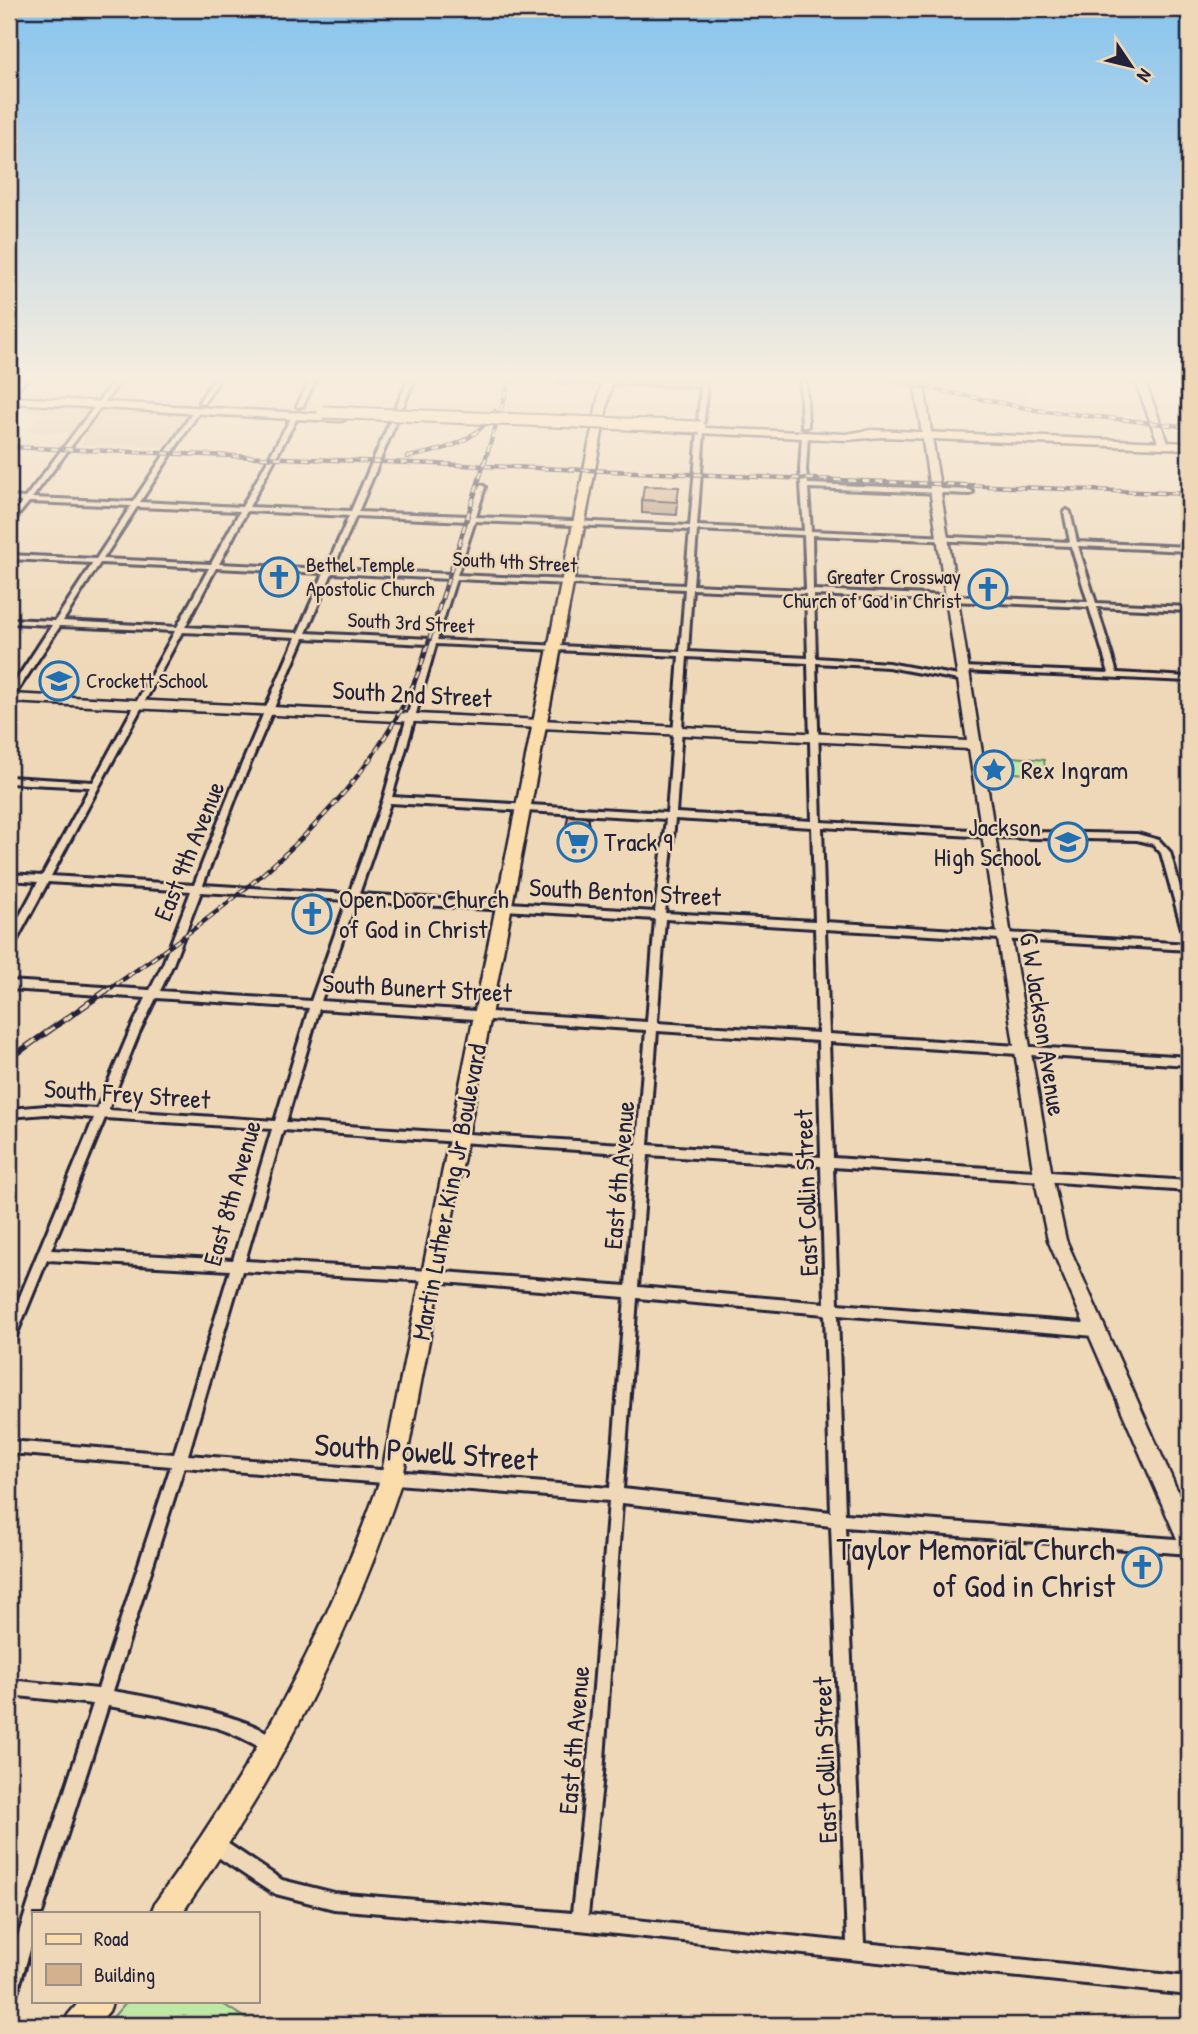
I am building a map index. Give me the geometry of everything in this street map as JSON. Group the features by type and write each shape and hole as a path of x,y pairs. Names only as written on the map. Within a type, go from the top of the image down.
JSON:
{"main road":[{"name":"Martin Luther King Jr Boulevard","path":"167,1912 215,1845 276,1746 342,1618 392,1477 485,1015 522,808 589,475"},
{"path":"78,2025 98,2002"}],"street":[{"path":"9,523 46,475"},
{"path":"9,698 155,475"},
{"path":"9,945 263,475"},
{"name":"East 9th Avenue","path":"9,1338 100,1114 168,964 196,888 370,475"},
{"name":"East 6th Avenue","path":"579,1922 595,1774 660,915 671,816 697,475"},
{"name":"East Collin Street","path":"804,475 822,1038 829,1162 838,1520 856,1950"},
{"name":"G W Jackson Avenue","path":"931,475 1043,1176 1063,1259 1189,1541"},
{"path":"804,485 970,492"},
{"name":"East 8th Avenue","path":"34,1912 179,1461 315,1005 414,717 453,577 482,487"},
{"path":"9,499 1189,549"},
{"path":"1068,512 1074,544 1114,676"},
{"name":"South 4th Street","path":"9,557 1189,609"},
{"name":"South 3rd Street","path":"9,621 811,660 964,674 1189,679"},
{"name":"South 2nd Street","path":"9,698 973,745"},
{"path":"9,780 96,785"},
{"path":"387,800 989,834 1137,837 1156,842 1165,852 1189,936"},
{"name":"South Benton Street","path":"9,877 1189,947"},
{"name":"South Bunert Street","path":"9,985 1189,1061"},
{"name":"South Frey Street","path":"9,1113 46,1110 1189,1186"},
{"path":"43,1255 432,1276 1096,1330"},
{"name":"South Powell Street","path":"9,1447 615,1495 838,1520 1189,1547"},
{"path":"9,1687 103,1699 224,1723 256,1733 276,1746"},
{"path":"215,1845 278,1887 301,1895 334,1901 579,1922 1189,1986"},
{"name":"East 8th Avenue","path":"9,1990 32,1917"}],"green space":[{"path":"1004,756 1044,760 1046,776 1005,772"},
{"path":"126,2002 220,2002 256,2025 106,2025"}],"building":[{"path":"644,486 679,487 677,502 642,500"},
{"path":"568,816 589,817 586,840 564,839"}],"railway":[{"path":"105,992 245,889 330,809 367,764 398,716 422,663 480,475"},
{"path":"710,475 1189,494"},
{"path":"9,1059 107,990"}],"place":[{"name":"Bethel Temple Apostolic Church","path":"279,577"},
{"name":"Greater Crossway Church of God in Christ","path":"988,589"},
{"name":"Crockett School","path":"59,681"},
{"name":"Rex Ingram","path":"994,770"},
{"name":"Track 9","path":"577,842"},
{"name":"Jackson High School","path":"1068,842"},
{"name":"Open Door Church of God in Christ","path":"312,914"},
{"name":"Taylor Memorial Church of God in Christ","path":"1142,1567"}]}
